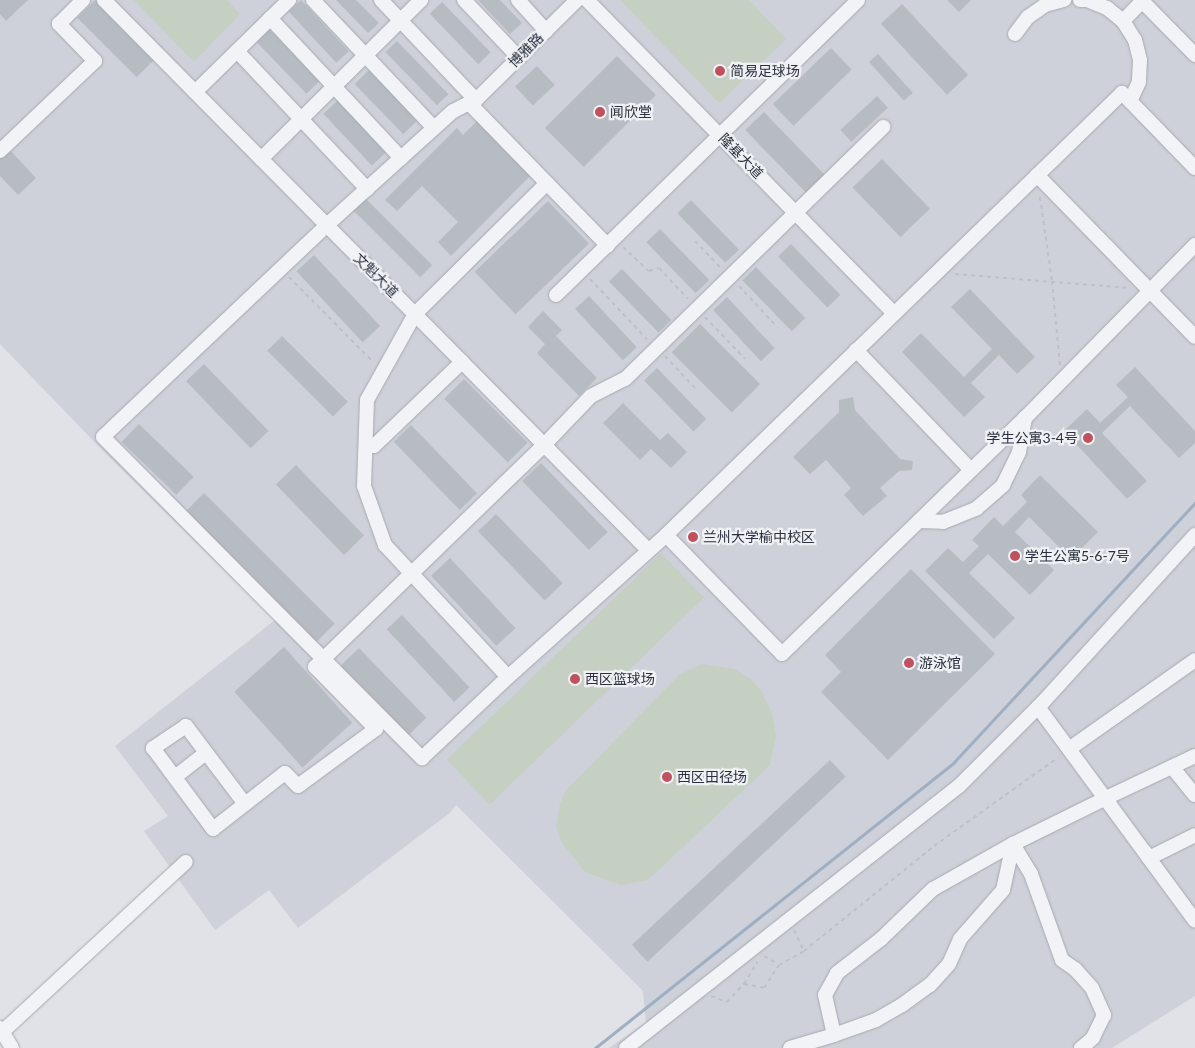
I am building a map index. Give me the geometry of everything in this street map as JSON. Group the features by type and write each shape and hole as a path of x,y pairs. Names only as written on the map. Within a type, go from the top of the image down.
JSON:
{"street":[{"path":"2,146 95,61 58,24 83,0"},
{"name":"文魁大道","path":"104,0 648,550"},
{"path":"195,92 289,0"},
{"path":"313,0 434,128"},
{"path":"381,0 547,183 612,242"},
{"path":"261,159 421,0"},
{"path":"464,0 519,58"},
{"path":"518,0 546,30"},
{"name":"博雅路","path":"323,658 103,437 453,110 472,102 577,0"},
{"name":"隆基大道","path":"587,0 894,313"},
{"path":"556,296 858,0"},
{"path":"1015,34 1028,17 1046,5 1064,0"},
{"path":"1080,0 1087,0 1107,8 1123,21 1135,40 1140,60 1139,82 1130,101"},
{"path":"1123,21 1142,0 1195,55"},
{"path":"270,18 401,158"},
{"path":"237,51 367,189"},
{"path":"323,658 422,758 508,677 666,535 1122,93 1195,168"},
{"path":"245,804 186,726 154,748 213,829 285,773 298,786 376,729 315,667 544,445 591,396 625,379 883,127"},
{"path":"1037,175 1195,337"},
{"path":"508,677 385,545 364,486 367,400 415,314 547,183"},
{"path":"666,535 782,654 1025,418 1195,245"},
{"path":"856,350 971,470"},
{"path":"366,444 374,446 462,362"},
{"path":"919,521 943,522 968,512 976,508 1003,485 1019,452 1025,418"},
{"path":"626,1048 959,786 1038,707 1195,535"},
{"path":"1069,749 1195,660"},
{"path":"1038,707 1195,920"},
{"path":"175,777 206,753"},
{"path":"834,1035 824,995 837,973 881,939 934,888 1013,844 1195,756"},
{"path":"1172,766 1195,795"},
{"path":"1149,858 1195,835"},
{"path":"790,1048 876,1020 902,1005 930,985 950,964 960,939 1003,890 1013,844"},
{"path":"1013,844 1031,874 1062,960 1075,969 1092,988 1104,1015 1093,1038 1081,1048"},
{"path":"12,1048 1,1031 186,862"}],"path":[{"path":"1040,194 1052,281 1061,381"},
{"path":"612,242 649,271 659,268 745,359"},
{"path":"281,269 382,371"},
{"path":"936,272 1130,288"},
{"path":"588,278 695,388"},
{"path":"744,984 764,988 779,965 804,951 934,846 1069,749"},
{"path":"789,920 804,951"},
{"path":"704,986 712,997 727,1002 744,984 753,966 765,955 779,965"}],"shaded area":[{"name":"兰州大学榆中校区","path":"0,0 1195,0 1195,996 1112,1048 609,1048 646,1022 643,991 456,805 451,812 298,928 269,890 215,930 144,831 168,816 115,746 275,620 106,454 0,344"}],"green space":[{"path":"134,0 227,0 240,14 194,62"},
{"name":"简易足球场","path":"620,0 749,0 786,39 719,103"},
{"name":"西区篮球场","path":"661,553 704,598 490,805 447,760"},
{"name":"西区田径场","path":"701,664 735,669 751,679 762,692 772,713 776,735 770,765 648,880 621,885 585,872 562,843 556,827 560,804 566,790 679,675"}],"building":[{"path":"0,0 28,0 6,21 0,14"},
{"path":"95,0 154,59 137,77 77,18"},
{"path":"301,0 349,51 336,63 289,12"},
{"path":"336,0 356,0 379,23 368,33"},
{"path":"478,0 500,0 522,23 510,34"},
{"path":"947,0 971,0 959,12"},
{"path":"442,2 491,52 478,64 430,14"},
{"path":"902,4 968,75 947,95 881,24"},
{"path":"268,28 319,81 306,94 255,41"},
{"path":"397,41 448,94 437,105 385,52"},
{"path":"831,48 852,70 794,126 773,104"},
{"path":"878,54 913,93 904,101 869,62"},
{"name":"闻欣堂","path":"617,56 656,95 584,167 545,128"},
{"path":"537,66 555,85 533,105 515,86"},
{"path":"369,70 418,120 403,134 355,84"},
{"path":"877,96 888,108 851,142 840,130"},
{"path":"338,100 386,152 372,166 323,114"},
{"path":"764,112 825,175 806,193 745,130"},
{"path":"477,121 531,175 451,256 438,242 458,222 422,186 397,211 385,200 457,128 463,135"},
{"path":"9,149 36,178 18,195 0,176 0,157"},
{"path":"882,159 930,209 900,237 853,187"},
{"path":"365,198 432,265 420,277 353,210"},
{"path":"691,200 739,250 725,263 677,213"},
{"path":"548,201 589,243 516,314 475,272"},
{"path":"660,229 709,280 696,293 646,242"},
{"path":"791,244 840,295 827,308 778,257"},
{"path":"314,255 380,326 363,342 296,271"},
{"path":"756,267 805,318 792,331 742,280"},
{"path":"622,269 671,320 658,333 609,282"},
{"path":"970,289 1035,357 1017,374 999,355 971,383 985,397 964,417 902,352 921,333 964,377 992,349 951,307"},
{"path":"589,296 637,347 623,360 575,309"},
{"path":"727,297 775,348 761,361 713,310"},
{"path":"543,311 562,330 556,336 597,378 579,396 537,353 545,344 528,327"},
{"path":"700,324 760,384 732,412 672,352"},
{"path":"282,336 348,402 333,417 267,351"},
{"path":"204,364 269,431 251,448 186,381"},
{"name":"学生公寓3-4号","path":"1135,367 1195,431 1195,443 1179,458 1130,406 1102,433 1147,481 1127,499 1064,431 1087,409 1100,423 1128,397 1116,385"},
{"path":"657,368 706,419 693,432 644,381"},
{"path":"464,379 528,443 508,462 444,399"},
{"path":"853,397 855,410 900,459 913,461 912,470 899,471 880,488 887,496 863,516 844,495 851,488 826,460 810,474 793,457 839,412 839,400"},
{"path":"623,403 660,440 668,433 687,452 671,468 651,449 640,460 603,423"},
{"path":"139,424 194,477 176,495 122,442"},
{"path":"411,425 477,493 460,510 394,442"},
{"path":"541,463 608,532 589,550 522,481"},
{"path":"296,465 364,535 344,555 276,484"},
{"name":"学生公寓5-6-7号","path":"1040,475 1098,532 1071,559 1029,517 1015,532 1054,570 1030,595 988,554 969,573 1015,618 994,639 925,571 948,548 963,562 979,546 972,540 994,517 1003,526 1027,502 1021,495"},
{"path":"204,493 335,624 316,642 186,511"},
{"path":"496,514 563,583 545,600 478,531"},
{"path":"450,558 515,628 496,646 431,576"},
{"name":"游泳馆","path":"911,569 995,654 888,760 821,692 841,672 825,655"},
{"path":"402,615 470,687 454,702 387,629"},
{"path":"284,647 352,723 302,768 234,692"},
{"path":"359,648 426,718 408,736 340,666"},
{"path":"830,760 846,777 647,962 632,945"}],"waterway":[{"path":"595,1048 954,762 1195,503"}],"place":[{"name":"简易足球场","path":"720,71"},
{"name":"闻欣堂","path":"600,112"},
{"name":"学生公寓3-4号","path":"1088,438"},
{"name":"兰州大学榆中校区","path":"693,537"},
{"name":"学生公寓5-6-7号","path":"1015,556"},
{"name":"游泳馆","path":"909,663"},
{"name":"西区篮球场","path":"575,679"},
{"name":"西区田径场","path":"667,777"}]}
